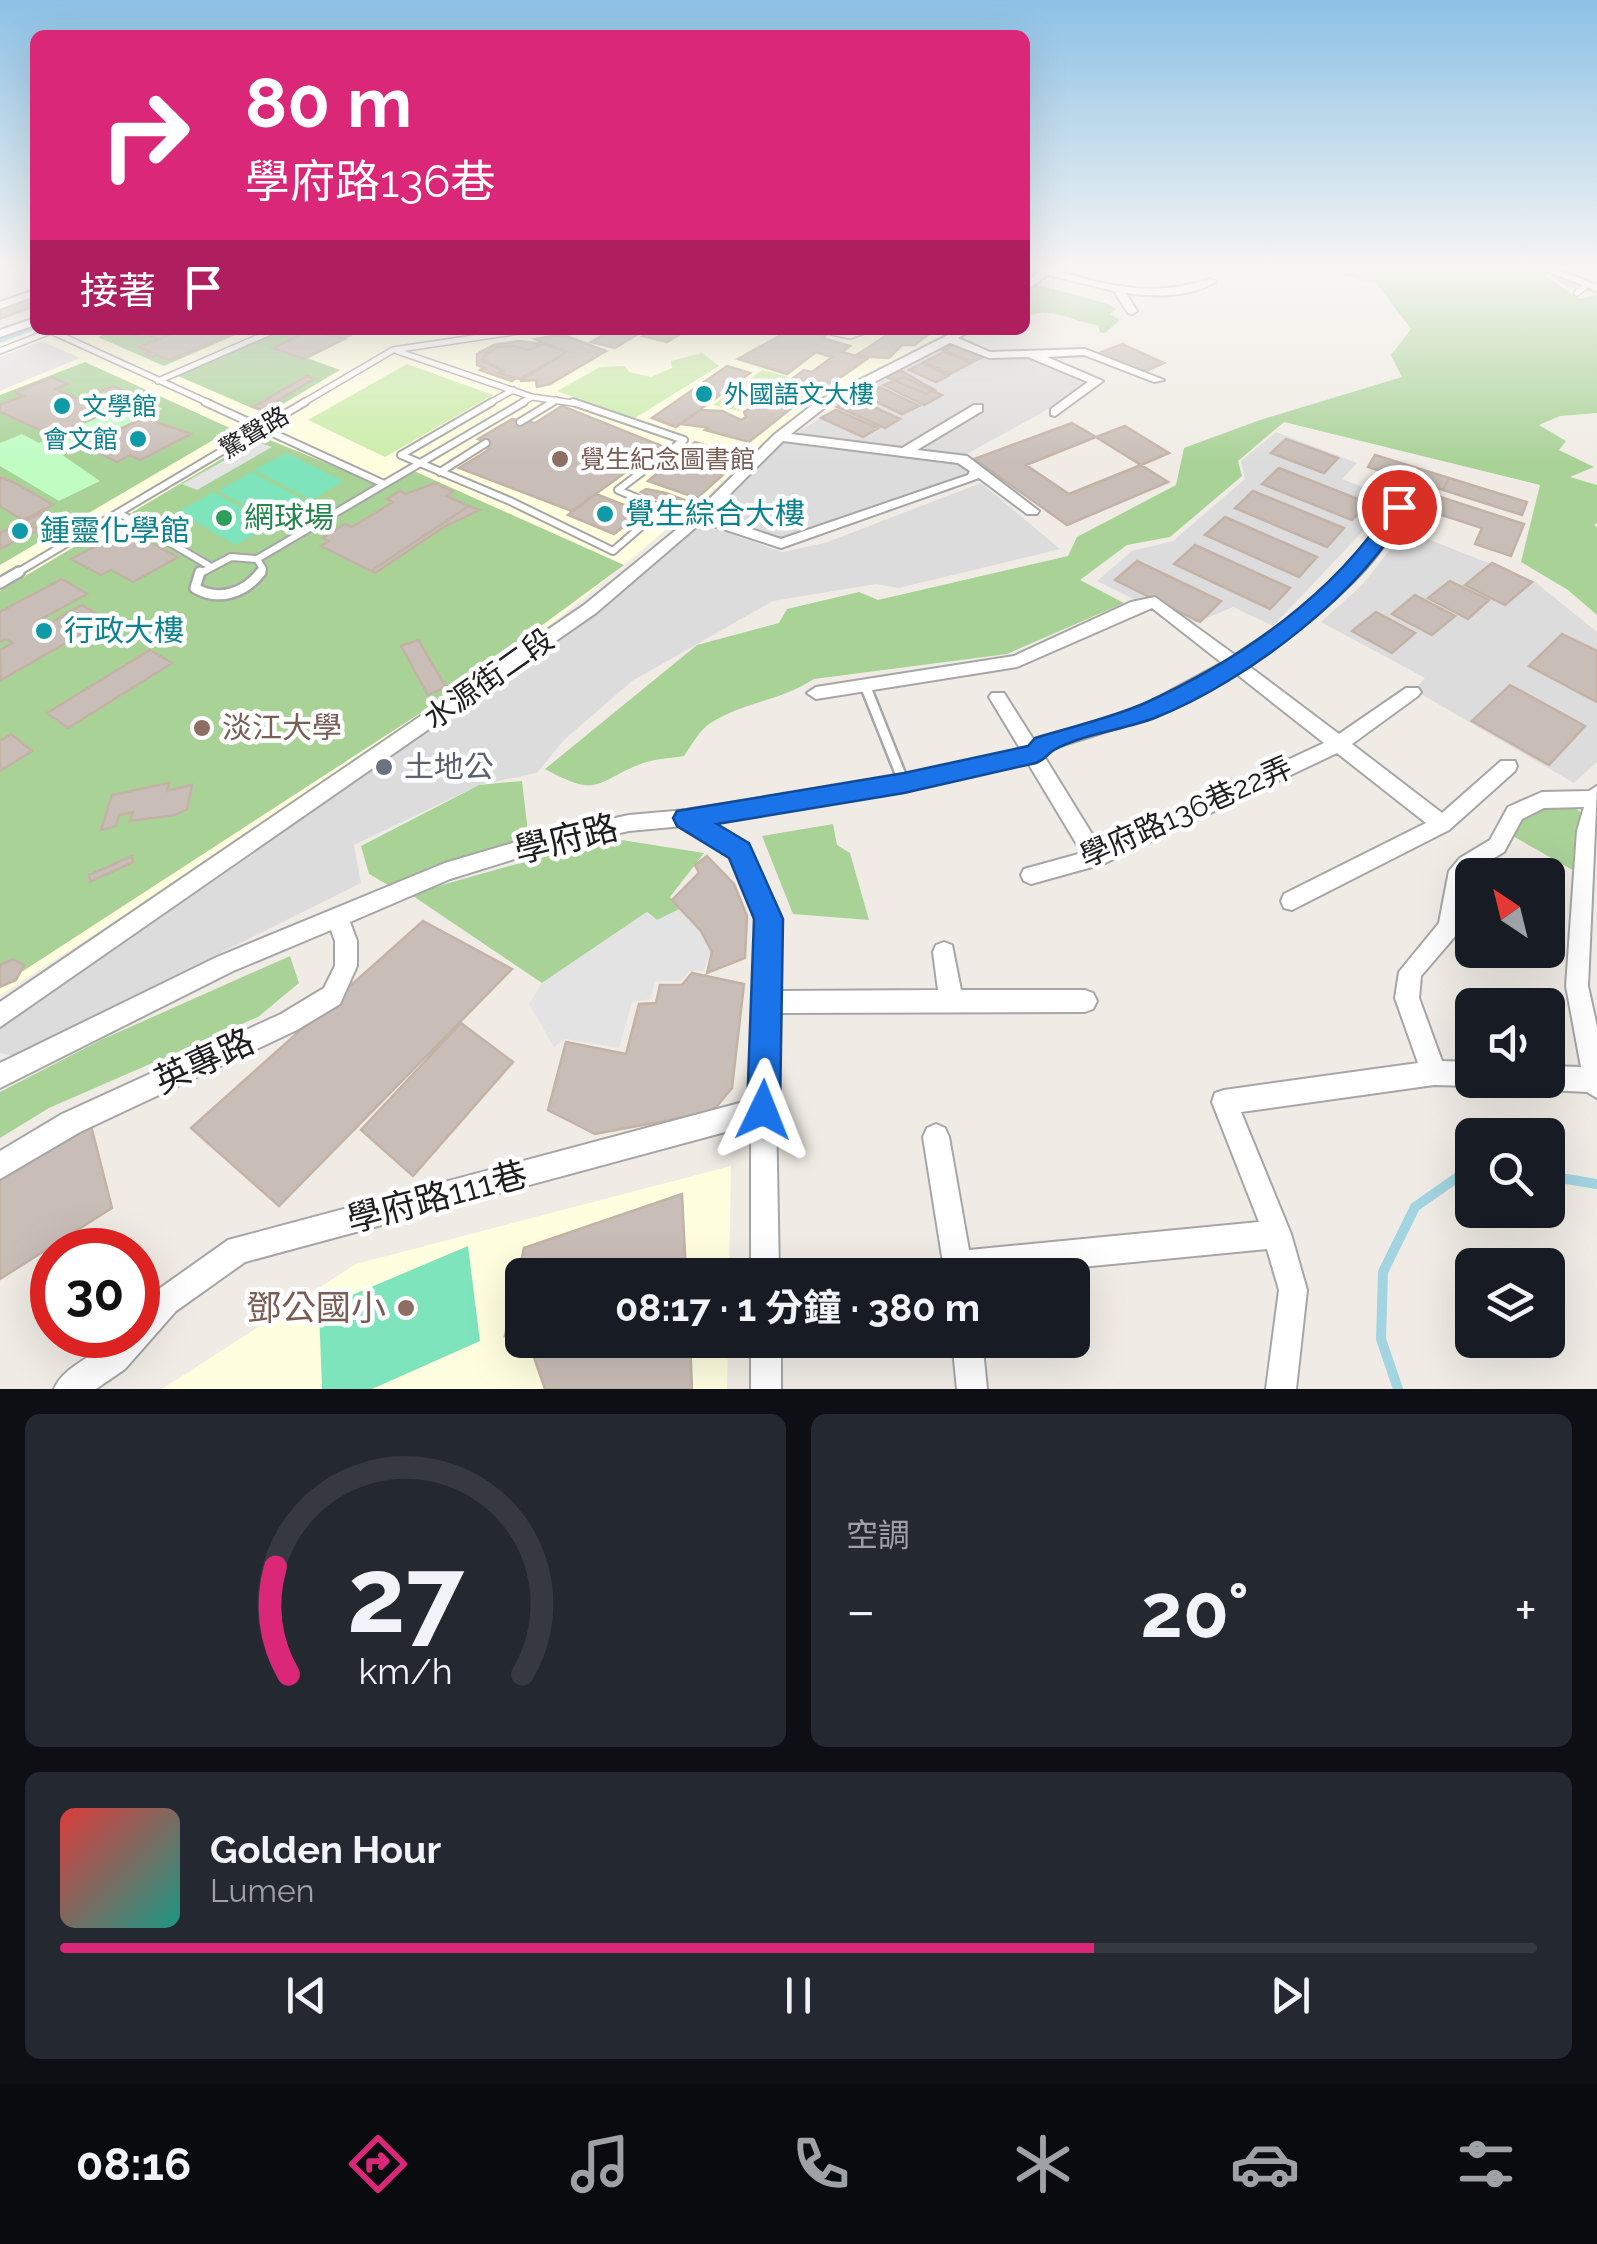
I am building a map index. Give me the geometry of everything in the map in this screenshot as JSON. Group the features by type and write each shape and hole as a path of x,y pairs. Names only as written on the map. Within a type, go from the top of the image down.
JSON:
{"street":[{"name":"水源街二段","path":"0,1016 590,609 697,520 780,437 820,405 955,335"},
{"path":"958,335 988,355 1085,352 1158,380"},
{"path":"1028,354 1097,381 1056,412"},
{"path":"906,451 978,408"},
{"path":"780,437 962,459 1032,512"},
{"path":"697,520 781,544 973,478 977,470"},
{"name":"學府路","path":"0,1076 224,964 446,872 550,840 629,822 686,818 904,783 1036,754 1044,744 1151,710 1235,666 1332,592 1384,536 1399,507 1396,489"},
{"path":"816,693 1017,661 1136,606 1155,602 1442,824"},
{"name":"學府路136巷22弄","path":"1031,875 1096,858 1340,743 1412,692"},
{"path":"998,697 1096,858"},
{"path":"1292,900 1442,824 1508,766"},
{"path":"1434,1072 1407,998 1410,972 1450,927 1456,877 1467,864 1496,846 1515,813 1542,800 1596,797 1576,986 1596,1083 1565,1080"},
{"path":"686,818 740,851 768,919 763,1110 765,1258"},
{"name":"英專路","path":"0,1166 71,1122 289,1022 332,996 346,966 346,941 337,914"},
{"path":"944,952 951,1002"},
{"path":"766,1002 1086,1001"},
{"path":"1281,1389 1293,1290 1277,1234 1224,1102 1434,1072 1455,1073"},
{"name":"學府路111巷","path":"160,1308 238,1250 763,1110"},
{"path":"936,1137 957,1258"},
{"path":"1065,1258 1277,1234"},
{"name":"學府路111巷","path":"69,1389 116,1358"},
{"path":"766,1358 766,1389"},
{"path":"969,1358 972,1389"}],"lane":[{"path":"0,351 40,335"},
{"path":"63,335 384,484"},
{"path":"158,380 263,335"},
{"name":"驚聲路","path":"0,583 393,350 493,335"},
{"path":"393,350 532,397 557,399 684,440 618,490 656,506 658,512"},
{"path":"513,390 401,455 613,551 658,512"},
{"path":"257,559 262,568 255,580 226,594 206,594 194,588 196,576 208,565 239,556 257,559 532,397"},
{"path":"520,422 557,399"},
{"path":"440,472 486,442"},
{"path":"658,512 697,520"},
{"path":"118,513 208,565"},
{"path":"866,685 904,783"}],"shaded area":[{"name":"淡江大學","path":"30,333 941,335 797,415 694,507 544,630 263,826 0,995 0,344"},
{"path":"41,341 80,358 0,391 0,357"},
{"path":"953,344 986,358 1031,358 1089,381 1045,411 963,456 917,449 982,410 974,405 900,446 791,436 882,381"},
{"path":"1276,432 1357,463 1342,479 1360,486 1385,508 1273,626 1233,607 1188,626 1097,581 1132,551 1173,541 1245,479 1241,461"},
{"path":"257,442 272,447 197,490 182,484"},
{"path":"784,442 960,462 971,470 863,514 779,540 709,516"},
{"path":"981,483 1060,549 899,588 876,584 773,601 632,681 564,740 537,773 479,785 354,845 361,883 13,1056 0,1053 0,1029 542,651 703,524 782,552 825,543"},
{"path":"1405,530 1534,581 1597,632 1597,762 1574,783 1414,690 1425,678 1321,622 1363,584"},
{"path":"680,909 701,931 712,952 703,971 689,971 681,981 655,981 651,999 632,1002 619,1048 565,1039 554,1047 529,1004 542,983 647,912 657,920"},
{"name":"鄧公國小","path":"731,1166 729,1258 505,1258 505,1358 728,1358 727,1389 162,1389 356,1264"}],"green space":[{"path":"1408,333 1597,333 1597,413 1560,416 1539,425 1566,441 1559,450 1594,467 1570,477 1597,485 1597,615 1568,590 1521,562 1540,485 1284,422 1238,461 1242,476 1170,537 1127,545 1080,580 1124,603 1007,654 814,679 709,724 684,756 643,763 596,784 577,783 545,769 697,645 779,623 787,609 859,592 878,600 1068,556 1077,537 1176,485 1184,448 1260,420 1402,377 1391,355"},
{"path":"103,335 235,335 164,366 98,337"},
{"path":"272,335 353,335 307,358 340,370 266,414 178,376"},
{"path":"702,353 719,366 635,418 557,391 600,367 625,366 629,372 651,377 672,368 671,361"},
{"path":"85,362 232,429 0,565 0,395"},
{"path":"407,364 493,395 385,457 308,420"},
{"path":"762,370 789,377 739,411 713,405"},
{"path":"142,399 163,409 61,454 100,481 59,501 0,466 0,443 22,434 39,443"},
{"path":"260,436 385,487 414,471 624,565 439,701 0,986 0,591"},
{"name":"網球場","path":"286,453 343,481 312,500 254,470"},
{"name":"網球場","path":"251,472 309,502 275,522 218,491"},
{"name":"網球場","path":"213,492 271,524 236,545 178,512"},
{"path":"522,781 529,841 388,885 369,874 361,846 479,785"},
{"path":"1564,801 1585,815 1578,873 1565,866 1565,858 1551,858 1509,834 1515,813"},
{"path":"833,824 837,845 850,853 869,920 793,914 762,836"},
{"path":"609,838 704,853 670,897 680,909 657,920 647,912 542,983 410,894"},
{"path":"290,956 299,983 258,1017 49,1108 0,1138 0,1092 103,1039"},
{"path":"468,1246 480,1341 372,1389 322,1389 319,1309"}],"building":[{"path":"169,335 230,335 170,360 152,357 139,347"},
{"path":"300,335 344,339 304,359 273,348"},
{"path":"603,335 636,335 615,348 591,342"},
{"path":"645,335 679,335 667,342"},
{"path":"781,335 819,335 850,346 842,352 867,359 812,397 781,387 832,357 816,352 787,374 738,359"},
{"path":"887,335 927,335 915,345 902,345 889,358 855,356"},
{"path":"566,336 606,351 550,384 537,387 536,380 520,381 567,352 535,339"},
{"path":"518,341 543,344 529,350 497,347 482,359 503,371 499,373 516,378 512,381 480,370 484,368 477,365 477,354 494,345"},
{"path":"543,344 567,352 519,379 499,373 503,371 482,361 486,353 497,347 529,350"},
{"path":"1122,344 1164,363 1142,373 1096,354"},
{"path":"954,345 983,357 972,362 943,350"},
{"path":"944,352 971,363 950,374 924,362"},
{"path":"923,363 948,376 936,382 909,370"},
{"name":"外國語文大樓","path":"727,366 750,373 676,427 652,418"},
{"path":"902,371 935,390 926,394 884,376"},
{"path":"307,376 314,379 262,410 253,407"},
{"name":"文學館","path":"52,377 68,384 56,389 79,400 113,386 140,399 51,435 0,412 0,405 23,396 15,392"},
{"path":"903,377 942,395 924,405 884,385"},
{"path":"880,387 919,406 902,414 864,396"},
{"path":"777,391 804,398 749,442 705,430 708,428 681,424 701,410 722,411 741,420 746,417 744,412"},
{"path":"854,398 900,419 885,428 837,407"},
{"name":"覺生紀念圖書館","path":"562,406 662,446 572,511 459,468 490,449 485,448 490,444 478,439 512,419 535,423"},
{"path":"836,410 878,428 863,437 821,418"},
{"name":"會文館","path":"144,418 191,434 140,460 130,455 117,462 84,445"},
{"path":"1072,423 1096,437 1026,465 1069,494 1141,465 1168,482 1067,525 974,459"},
{"path":"1125,426 1169,453 1141,465 1096,437"},
{"path":"1286,439 1338,458 1324,473 1271,453"},
{"path":"695,442 743,457 697,498 648,481"},
{"path":"1375,455 1449,478 1443,490 1368,467"},
{"path":"1279,468 1368,503 1352,520 1262,484"},
{"path":"0,477 53,505 23,520 0,506"},
{"path":"1449,478 1527,502 1522,515 1443,490"},
{"path":"435,483 453,491 446,496 469,506 371,571 321,546 329,541 323,538 345,524 352,527 393,502 387,499 400,491 406,494"},
{"path":"646,489 687,501 678,507 641,492"},
{"path":"1253,491 1344,528 1327,547 1235,508"},
{"name":"覺生綜合大樓","path":"596,494 642,512 614,534 568,515"},
{"path":"1431,494 1524,524 1511,556 1475,544 1482,528 1423,509"},
{"path":"469,506 479,510 444,527 375,573 371,571"},
{"name":"鍾靈化學館","path":"46,511 51,514 30,525 39,530 0,549 0,533"},
{"path":"1225,517 1317,557 1299,577 1205,535"},
{"path":"126,530 178,557 133,582 111,570 101,575 71,559"},
{"path":"1195,545 1290,588 1270,609 1174,564"},
{"path":"1137,561 1221,601 1200,622 1115,580"},
{"path":"1492,563 1532,582 1505,605 1465,585"},
{"name":"行政大樓","path":"62,579 87,594 43,618 50,623 82,605 106,620 1,680 0,650 13,643 6,639 0,642 0,612"},
{"path":"1450,581 1489,600 1468,619 1428,598"},
{"path":"1415,595 1455,616 1432,635 1392,614"},
{"path":"1376,612 1415,633 1392,653 1352,631"},
{"path":"1562,634 1597,651 1597,702 1529,666"},
{"path":"418,640 446,687 428,695 401,646"},
{"path":"150,650 172,663 68,728 47,713"},
{"path":"1510,685 1585,726 1549,765 1472,721"},
{"path":"11,734 32,751 0,771 0,741"},
{"path":"169,783 167,791 192,785 187,809 175,815 130,821 133,812 119,815 116,826 101,830 112,795"},
{"path":"132,856 133,862 90,882 89,875"},
{"path":"707,856 734,884 747,916 745,958 707,973 712,952 701,931 672,900 699,873 695,865"},
{"path":"423,921 512,969 279,1206 191,1128"},
{"path":"13,959 24,965 16,980 0,987 0,965"},
{"path":"692,973 744,984 732,1088 712,1112 595,1134 548,1110 566,1042 626,1054 639,1004 656,1003 660,985 682,985"},
{"path":"461,1023 513,1062 413,1176 361,1130"},
{"path":"89,1118 112,1208 80,1228 30,1228 30,1260 0,1279 0,1171"},
{"path":"682,1194 685,1258 522,1258 524,1248"},
{"path":"534,1358 691,1358 692,1389 545,1389"}],"waterway":[{"path":"0,341 20,333"},
{"path":"1398,1389 1381,1339 1383,1272 1415,1207 1455,1179"},
{"path":"1565,1179 1597,1184"}],"place":[{"name":"外國語文大樓","path":"704,394"},
{"name":"文學館","path":"62,406"},
{"name":"會文館","path":"138,439"},
{"name":"覺生紀念圖書館","path":"560,459"},
{"name":"覺生綜合大樓","path":"605,514"},
{"name":"網球場","path":"224,518"},
{"name":"鍾靈化學館","path":"20,531"},
{"name":"行政大樓","path":"44,631"},
{"name":"淡江大學","path":"202,728"},
{"name":"土地公","path":"384,767"},
{"name":"鄧公國小","path":"406,1308"}],"route":[{"path":"763,1110 768,919 740,851 686,818 904,783 1036,754 1044,744 1151,710 1235,666 1332,592 1384,536 1399,507"}]}
